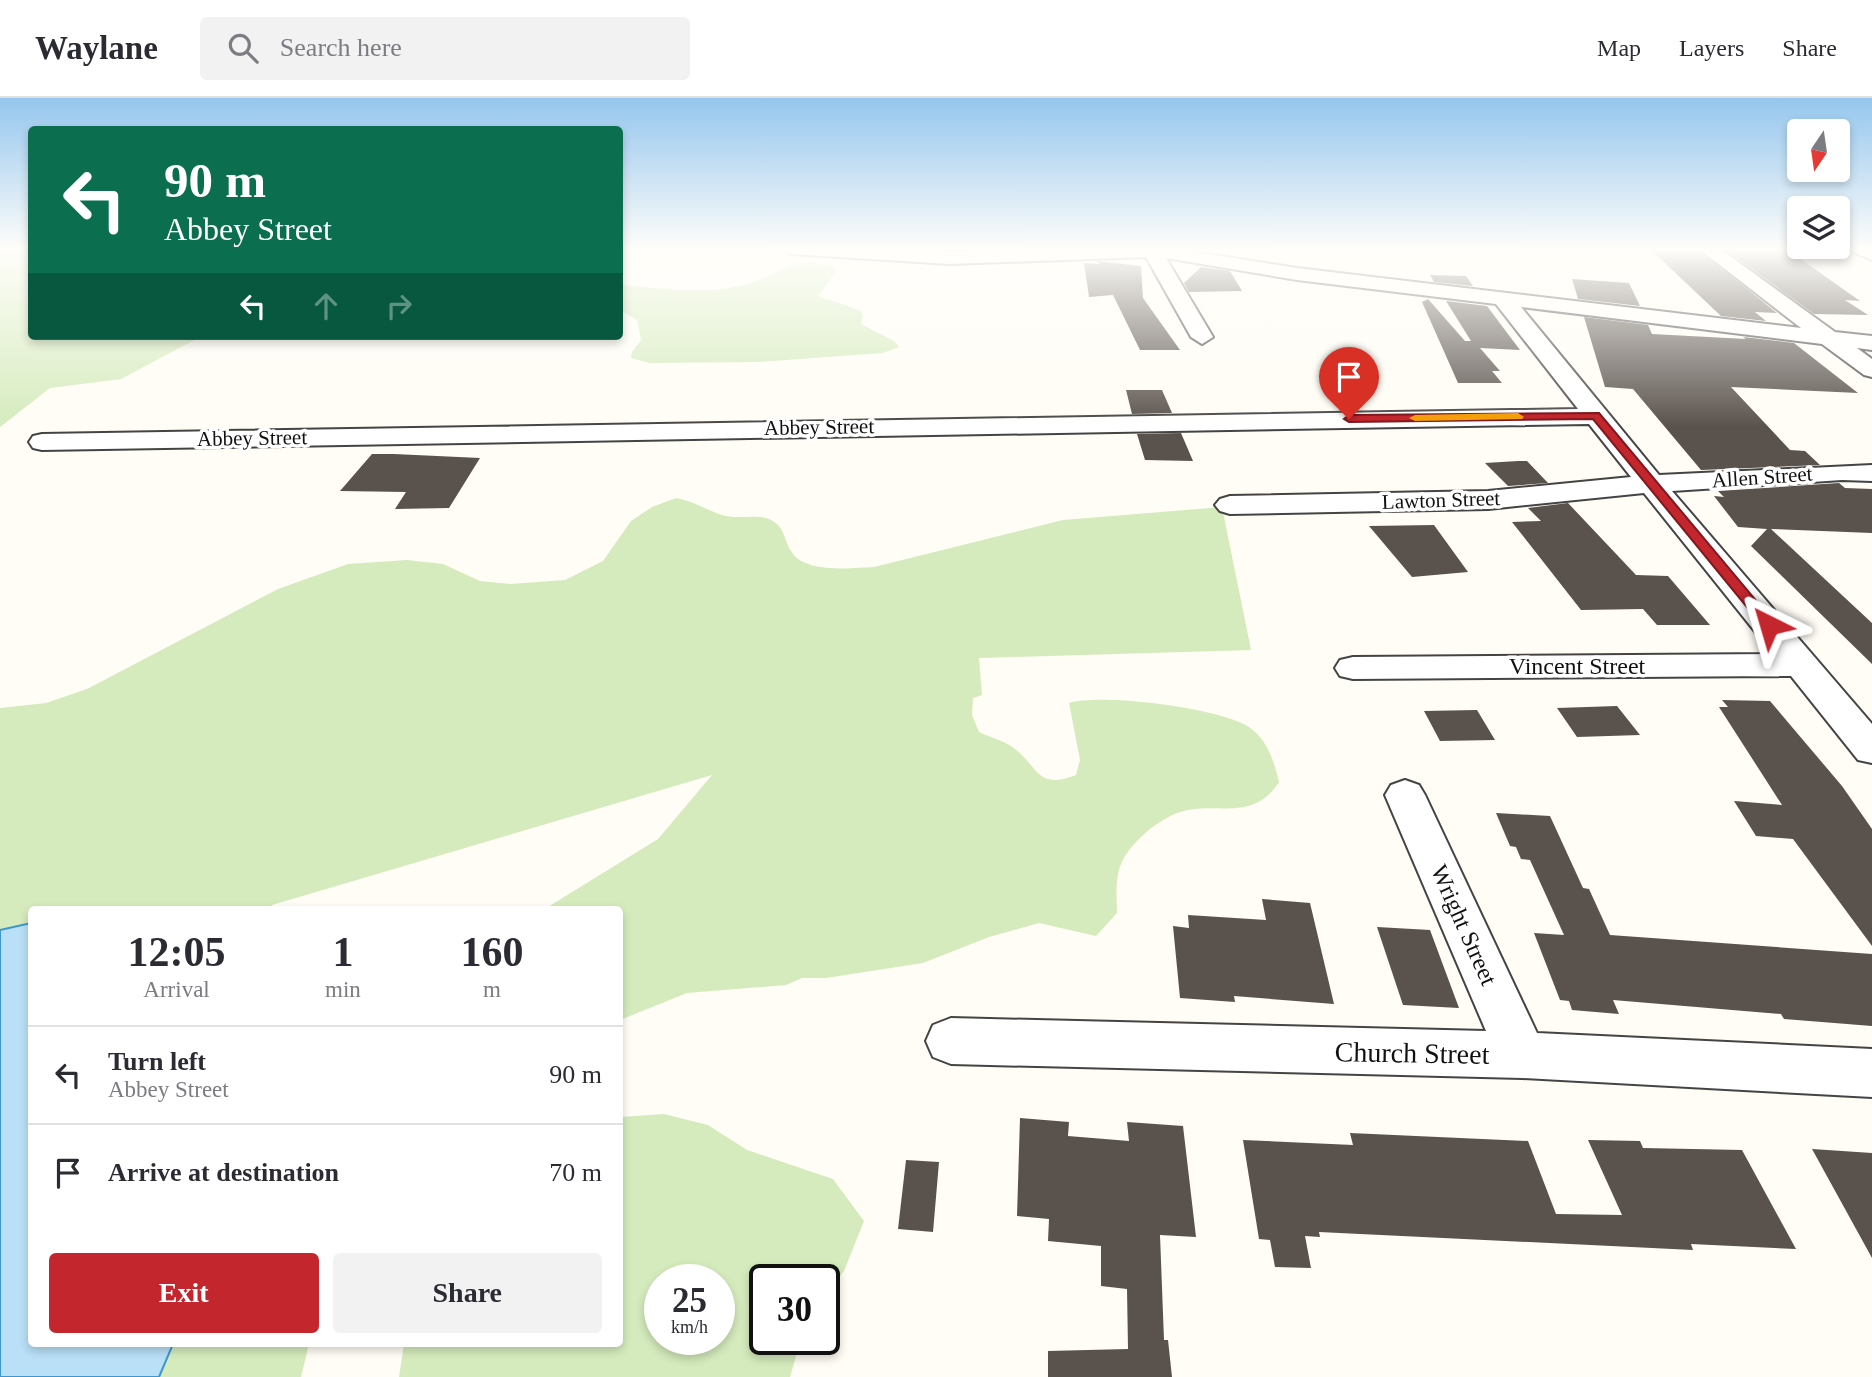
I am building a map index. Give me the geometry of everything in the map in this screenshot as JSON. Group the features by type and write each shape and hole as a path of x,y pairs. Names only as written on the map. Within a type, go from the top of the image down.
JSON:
{"street":[{"path":"1183,308 1202,337"},
{"path":"1510,308 1651,484 1872,750"},
{"path":"1578,308 1872,343"},
{"path":"1789,308 1872,370"},
{"name":"Abbey Street","path":"42,442 1596,416"},
{"name":"Allen Street","path":"1651,484 1872,472"},
{"name":"Lawton Street","path":"1230,505 1488,500 1651,484"},
{"name":"Vincent Street","path":"1353,668 1802,665"},
{"name":"Wright Street","path":"1405,794 1522,1055"},
{"name":"Church Street","path":"951,1041 1522,1055 1872,1073"}],"green space":[{"path":"0,308 28,308 28,340 194,340 121,379 50,388 0,427"},
{"path":"623,308 852,308 863,315 861,324 894,341 899,347 883,353 757,362 650,363 631,358 641,340 637,320 623,312"},
{"path":"676,498 722,515 766,518 782,530 797,558 817,566 841,568 874,567 1063,520 1222,507 1251,650 979,658 982,695 973,698 972,715 979,732 1011,746 1039,774 1052,780 1076,775 1080,760 1069,703 1085,700 1133,701 1188,708 1234,720 1256,732 1269,752 1279,782 1257,803 1245,807 1180,812 1162,821 1144,835 1122,861 1117,886 1117,913 1096,936 1039,923 989,937 923,963 826,978 802,978 786,985 687,993 623,1019 623,906 549,906 658,839 712,775 272,906 28,906 28,1347 308,1347 301,1377 0,1377 0,708 46,703 87,689 278,589 348,564 407,560 443,564 480,581 510,584 565,580 603,561 631,521 652,507"},
{"path":"664,1114 708,1125 747,1150 833,1179 864,1221 840,1276 840,1264 749,1264 749,1355 796,1355 790,1377 399,1377 404,1347 623,1347 623,1117"}],"water":[{"path":"28,924 28,1347 172,1347 159,1377 0,1377 0,930"}],"building":[{"path":"1119,308 1150,308 1180,350 1140,350"},
{"path":"1425,308 1436,308 1465,341 1471,341 1450,308 1488,308 1520,350 1480,348 1500,371 1492,371 1502,383 1458,383"},
{"path":"1712,308 1770,308 1777,313 1755,312 1766,321 1721,316"},
{"path":"1805,308 1857,308 1868,315 1814,314"},
{"path":"1584,317 1648,325 1652,334 1746,339 1743,337 1794,343 1858,393 1731,387 1790,450 1805,451 1820,465 1701,470 1633,389 1605,387"},
{"path":"1126,390 1162,390 1172,413 1132,414"},
{"path":"1181,433 1193,461 1145,460 1137,434"},
{"path":"372,454 480,458 449,508 395,509 406,492 340,491"},
{"path":"1527,461 1548,483 1508,486 1485,463"},
{"path":"1839,483 1845,488 1872,489 1872,533 1771,529 1872,623 1872,664 1751,546 1767,529 1738,527 1714,496 1724,497 1718,491"},
{"path":"1568,503 1636,575 1668,576 1710,625 1657,625 1643,609 1581,610 1512,522 1541,521 1528,508"},
{"path":"1434,525 1468,572 1412,577 1369,526"},
{"path":"1722,700 1770,701 1842,786 1872,829 1872,946 1793,839 1756,836 1734,801 1782,805 1719,707 1728,707"},
{"path":"1617,706 1640,735 1577,737 1557,708"},
{"path":"1477,710 1495,740 1440,741 1424,711"},
{"path":"1496,813 1550,816 1583,888 1589,889 1610,935 1872,954 1872,1026 1784,1019 1781,1014 1613,1000 1619,1014 1572,1010 1569,1001 1560,1000 1534,933 1564,935 1530,860 1521,859 1516,847 1510,846"},
{"path":"1262,899 1310,903 1334,1004 1234,996 1235,1002 1180,998 1173,926 1189,928 1188,915 1266,920"},
{"path":"1377,927 1430,930 1459,1008 1403,1005"},
{"path":"1020,1118 1069,1122 1068,1136 1129,1141 1127,1122 1183,1126 1196,1237 1160,1235 1164,1340 1168,1340 1172,1377 1048,1377 1048,1351 1128,1349 1127,1289 1101,1286 1101,1246 1048,1241 1049,1219 1017,1216"},
{"path":"1350,1133 1528,1141 1556,1214 1622,1215 1588,1140 1640,1141 1643,1148 1742,1150 1796,1249 1691,1244 1693,1250 1319,1232 1320,1237 1305,1236 1311,1268 1275,1267 1270,1240 1259,1239 1243,1140 1353,1145"},
{"path":"1812,1149 1872,1153 1872,1258"},
{"path":"906,1160 939,1162 933,1232 898,1229"}],"slow traffic":[{"path":"1415,418 1518,417"}],"route":[{"path":"1349,419 1596,416 1769,625"}]}
